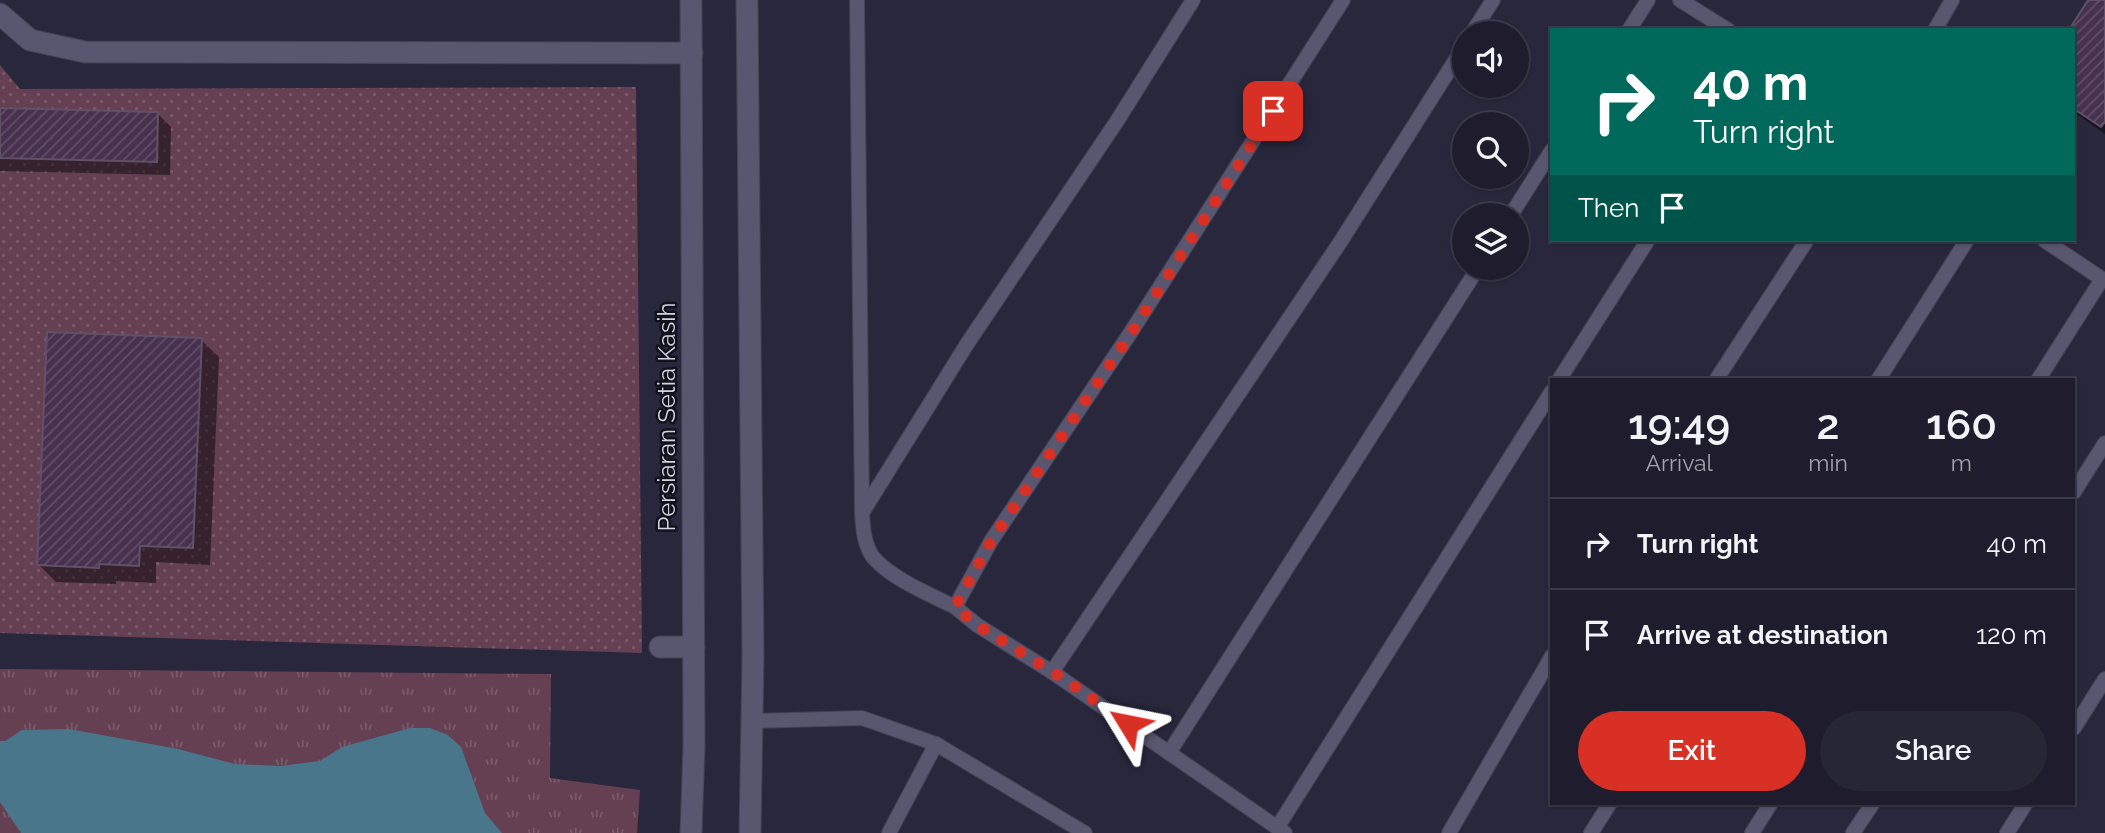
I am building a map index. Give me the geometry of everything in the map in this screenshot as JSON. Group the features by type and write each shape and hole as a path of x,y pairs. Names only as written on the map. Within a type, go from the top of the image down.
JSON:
{"street":[{"name":"Persiaran Setia Kasih","path":"691,0 694,647 691,833"},
{"path":"747,0 752,721 750,833"},
{"path":"0,14 30,40 85,52 692,53"},
{"path":"660,647 694,647"}],"lane":[{"path":"857,0 862,513 864,536 873,556 890,571 955,607 977,625 1052,672 1281,830 1550,394"},
{"path":"862,513 967,344 1117,121 1193,0"},
{"path":"955,607 991,541 1132,332 1343,0"},
{"path":"1480,21 1493,0"},
{"path":"1630,28 1648,0"},
{"path":"1680,0 1725,28"},
{"path":"1936,28 1952,0"},
{"path":"1052,672 1341,240 1452,65"},
{"path":"1519,203 1550,153"},
{"path":"1560,378 1647,242"},
{"path":"1717,378 1806,242"},
{"path":"1879,378 1966,242"},
{"path":"2039,378 2103,280 2047,242"},
{"path":"1169,753 1470,280"},
{"path":"2075,490 2105,443"},
{"path":"1450,833 1550,659"},
{"path":"2075,726 2105,679"},
{"path":"752,721 862,718 936,744 1085,833"},
{"path":"889,833 936,744"},
{"path":"1591,833 1609,805"},
{"path":"1752,833 1770,805"},
{"path":"1853,833 1872,805"},
{"path":"2007,833 2025,805"}],"green space":[{"path":"0,65 20,89 636,87 642,653 0,633"},
{"path":"0,669 551,674 550,778 640,790 637,833 0,833"}],"water":[{"path":"410,728 430,728 448,735 461,747 485,813 502,833 21,833 0,802 0,741 5,741 22,730 69,729 178,749 235,764 280,766 320,761 342,747"}],"building":[{"path":"2088,0 2105,0 2105,122 2101,127 2075,110 2075,28 2070,28"},
{"path":"0,108 158,112 157,162 0,158"},
{"path":"47,332 202,338 193,548 140,546 139,566 99,564 99,568 37,565"}],"route":[{"path":"1128,724 1067,681 977,625 955,607 991,541 1132,332 1273,111"}]}
